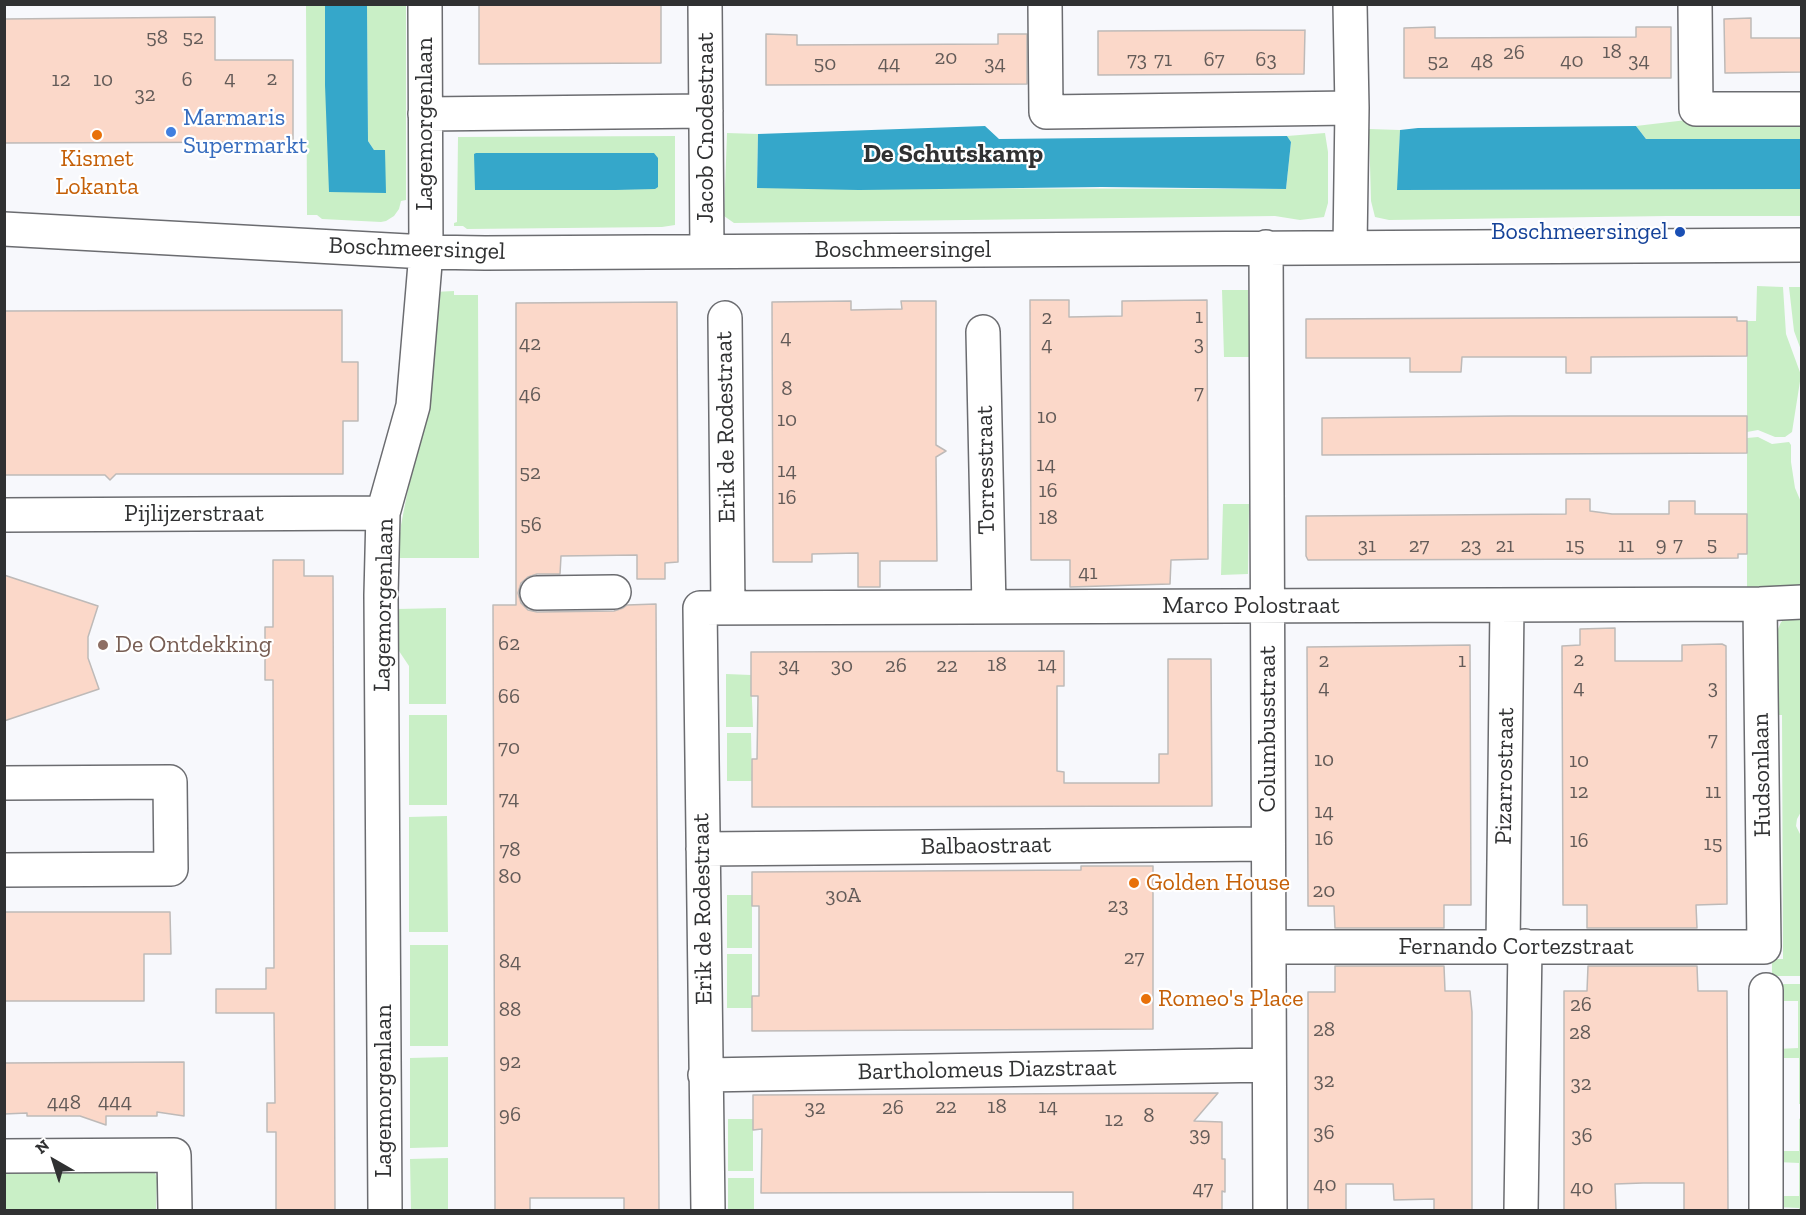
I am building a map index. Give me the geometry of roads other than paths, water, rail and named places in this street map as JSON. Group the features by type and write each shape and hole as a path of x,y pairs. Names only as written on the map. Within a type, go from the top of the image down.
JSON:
{"street":[{"name":"Lagemorgenlaan","path":"385,1210 381,595 383,513 413,406 426,252 425,4"},
{"name":"Jacob Cnodestraat","path":"705,4 707,250"},
{"path":"1045,4 1046,112 1352,108"},
{"path":"1350,4 1352,108 1350,247"},
{"path":"1695,4 1696,109 1802,109"},
{"path":"425,114 706,111"},
{"name":"Boschmeersingel","path":"4,229 426,252 1802,244"},
{"name":"Columbusstraat","path":"1266,247 1270,1210"},
{"name":"Erik de Rodestraat","path":"708,1210 703,849 725,318"},
{"name":"Torresstraat","path":"983,332 989,607"},
{"name":"Pijlijzerstraat","path":"4,515 383,513"},
{"path":"537,593 614,592"},
{"name":"Marco Polostraat","path":"714,608 1802,602"},
{"name":"Hudsonlaan","path":"1760,604 1764,947"},
{"name":"Pizarrostraat","path":"1507,605 1521,1210"},
{"path":"4,783 170,782 171,847 171,869 4,870"},
{"name":"Balbaostraat","path":"703,849 1268,844"},
{"name":"Fernando Cortezstraat","path":"1269,947 1764,947"},
{"path":"1766,990 1766,1210"},
{"name":"Bartholomeus Diazstraat","path":"705,1075 1268,1065"},
{"path":"4,1156 174,1155 175,1210"}],"water":[{"path":"325,5 367,5 368,141 374,150 385,150 386,193 329,192"},
{"path":"985,126 999,139 1287,136 1291,142 1286,189 1102,187 859,190 757,188 758,134"},
{"path":"1636,126 1646,139 1801,139 1801,189 1397,190 1400,130"},
{"path":"654,153 658,158 658,187 615,190 475,190 474,154"}],"place":[{"name":"Marmaris Supermarkt","path":"171,132"},
{"name":"Kismet Lokanta","path":"97,135"},
{"name":"Boschmeersingel","path":"1680,232"},
{"name":"De Ontdekking","path":"103,645"},
{"name":"Golden House","path":"1134,883"},
{"name":"Romeo's Place","path":"1146,999"}],"district":[{"name":"De Schutskamp","path":"953,155"}]}
